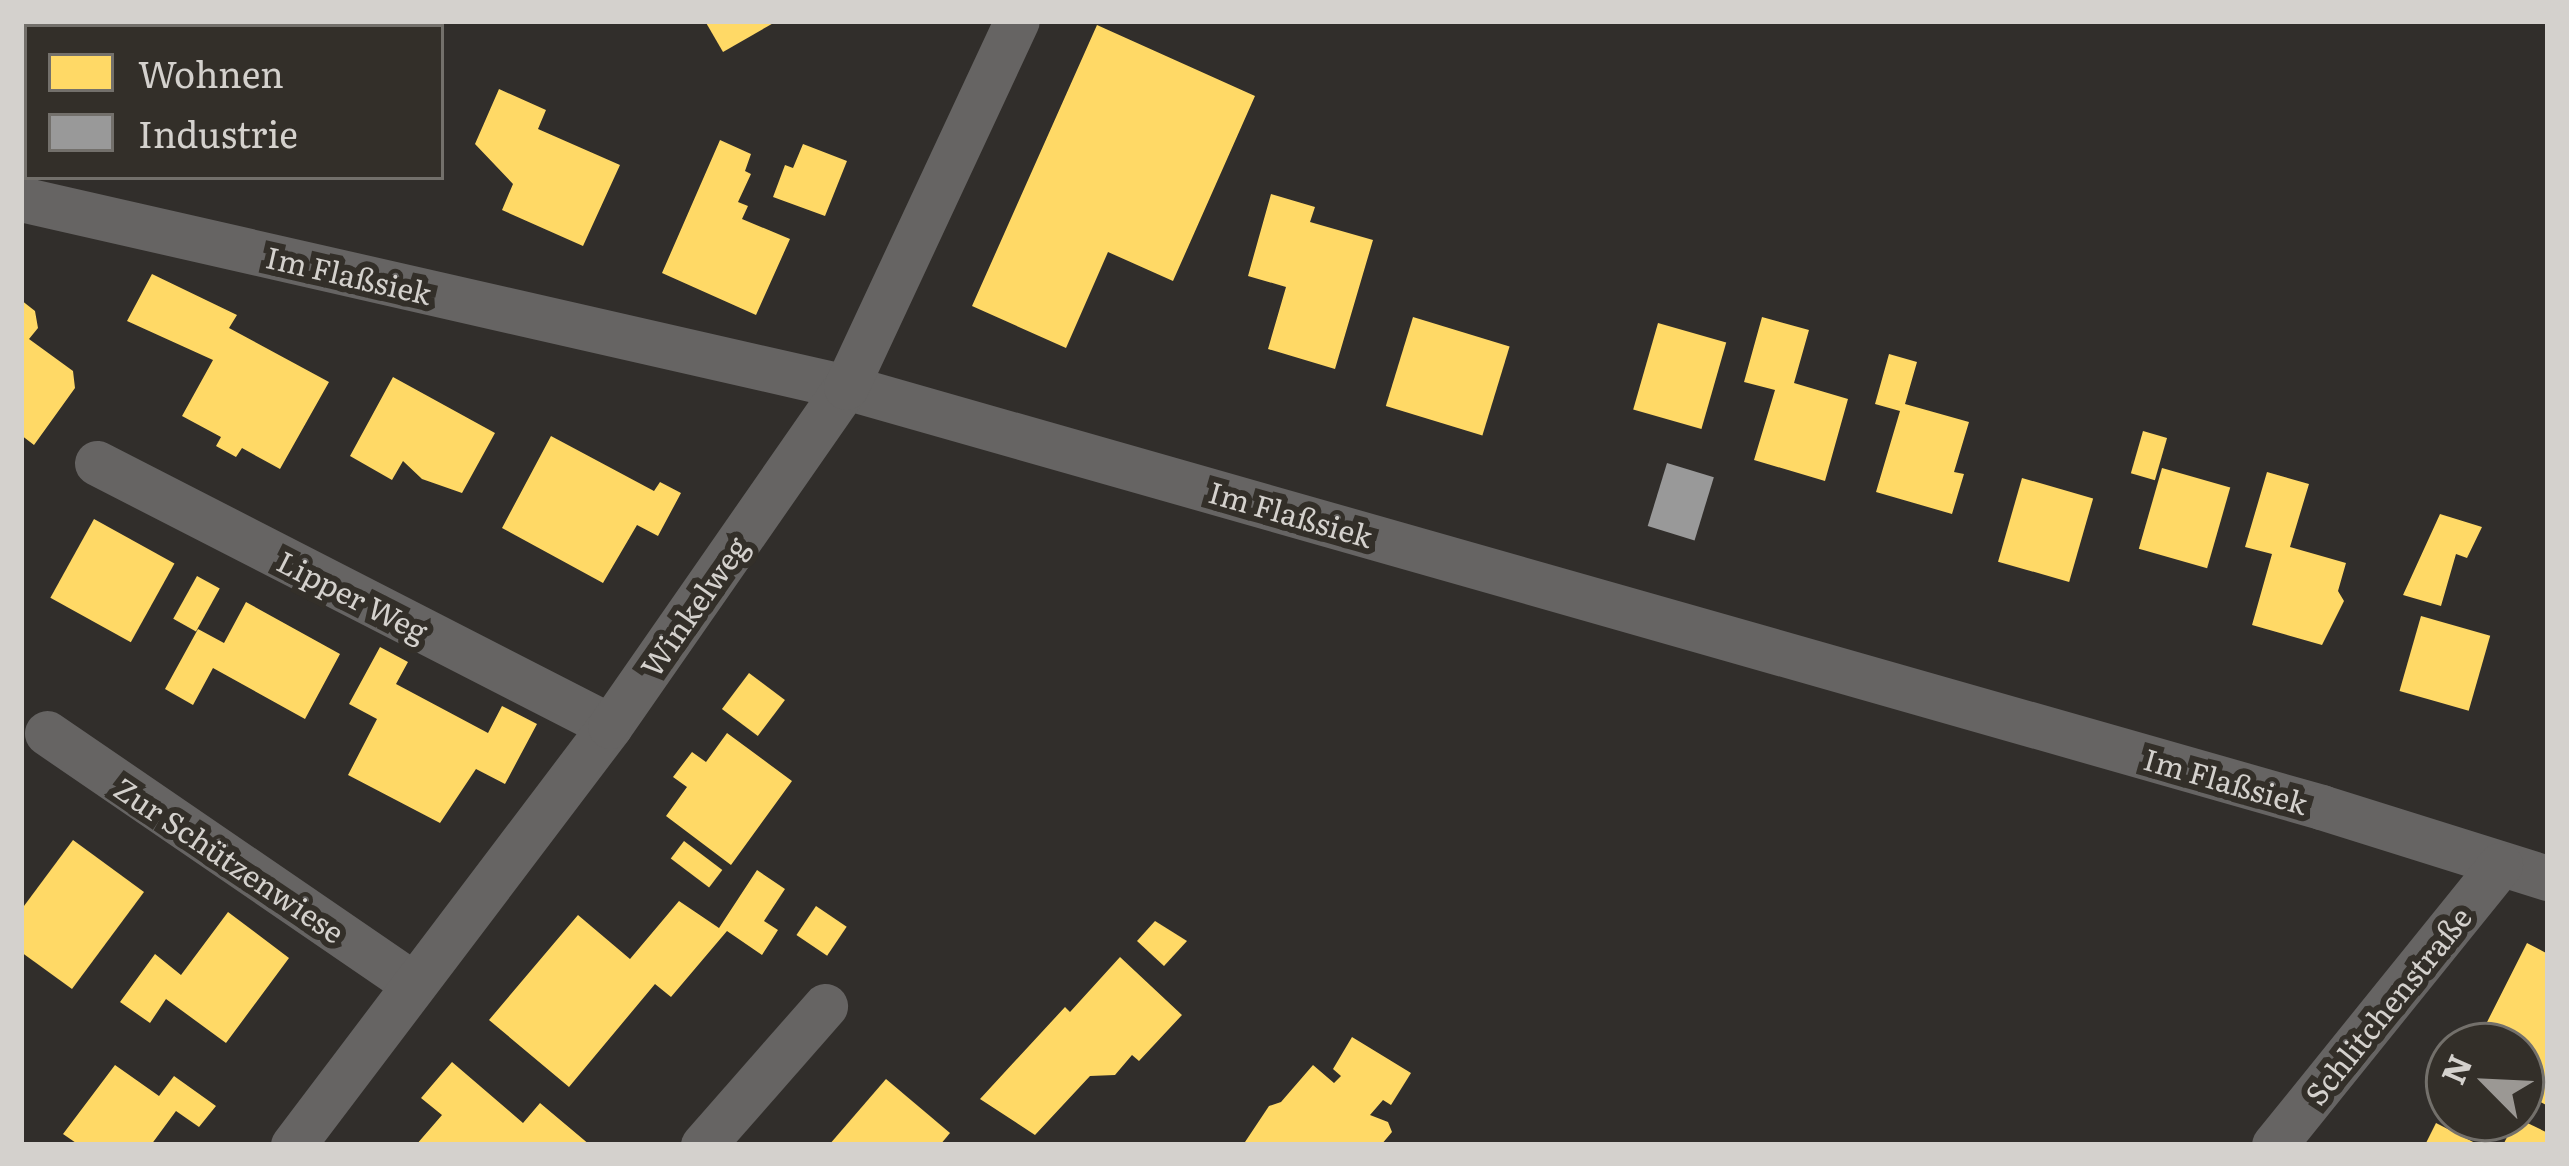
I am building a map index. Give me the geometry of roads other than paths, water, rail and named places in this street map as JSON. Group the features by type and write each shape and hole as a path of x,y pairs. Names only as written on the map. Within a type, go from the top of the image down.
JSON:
{"street":[{"name":"Winkelweg","path":"293,1145 610,726 846,387 1017,21"},
{"name":"Im Flaßsiek","path":"21,199 846,387 2321,807 2548,878"},
{"name":"Lipper Weg","path":"97,463 610,726"},
{"name":"Zur Schützenwiese","path":"47,733 413,984"},
{"name":"Schlitchenstraße","path":"2274,1145 2500,865"},
{"path":"703,1145 825,1006"}]}
